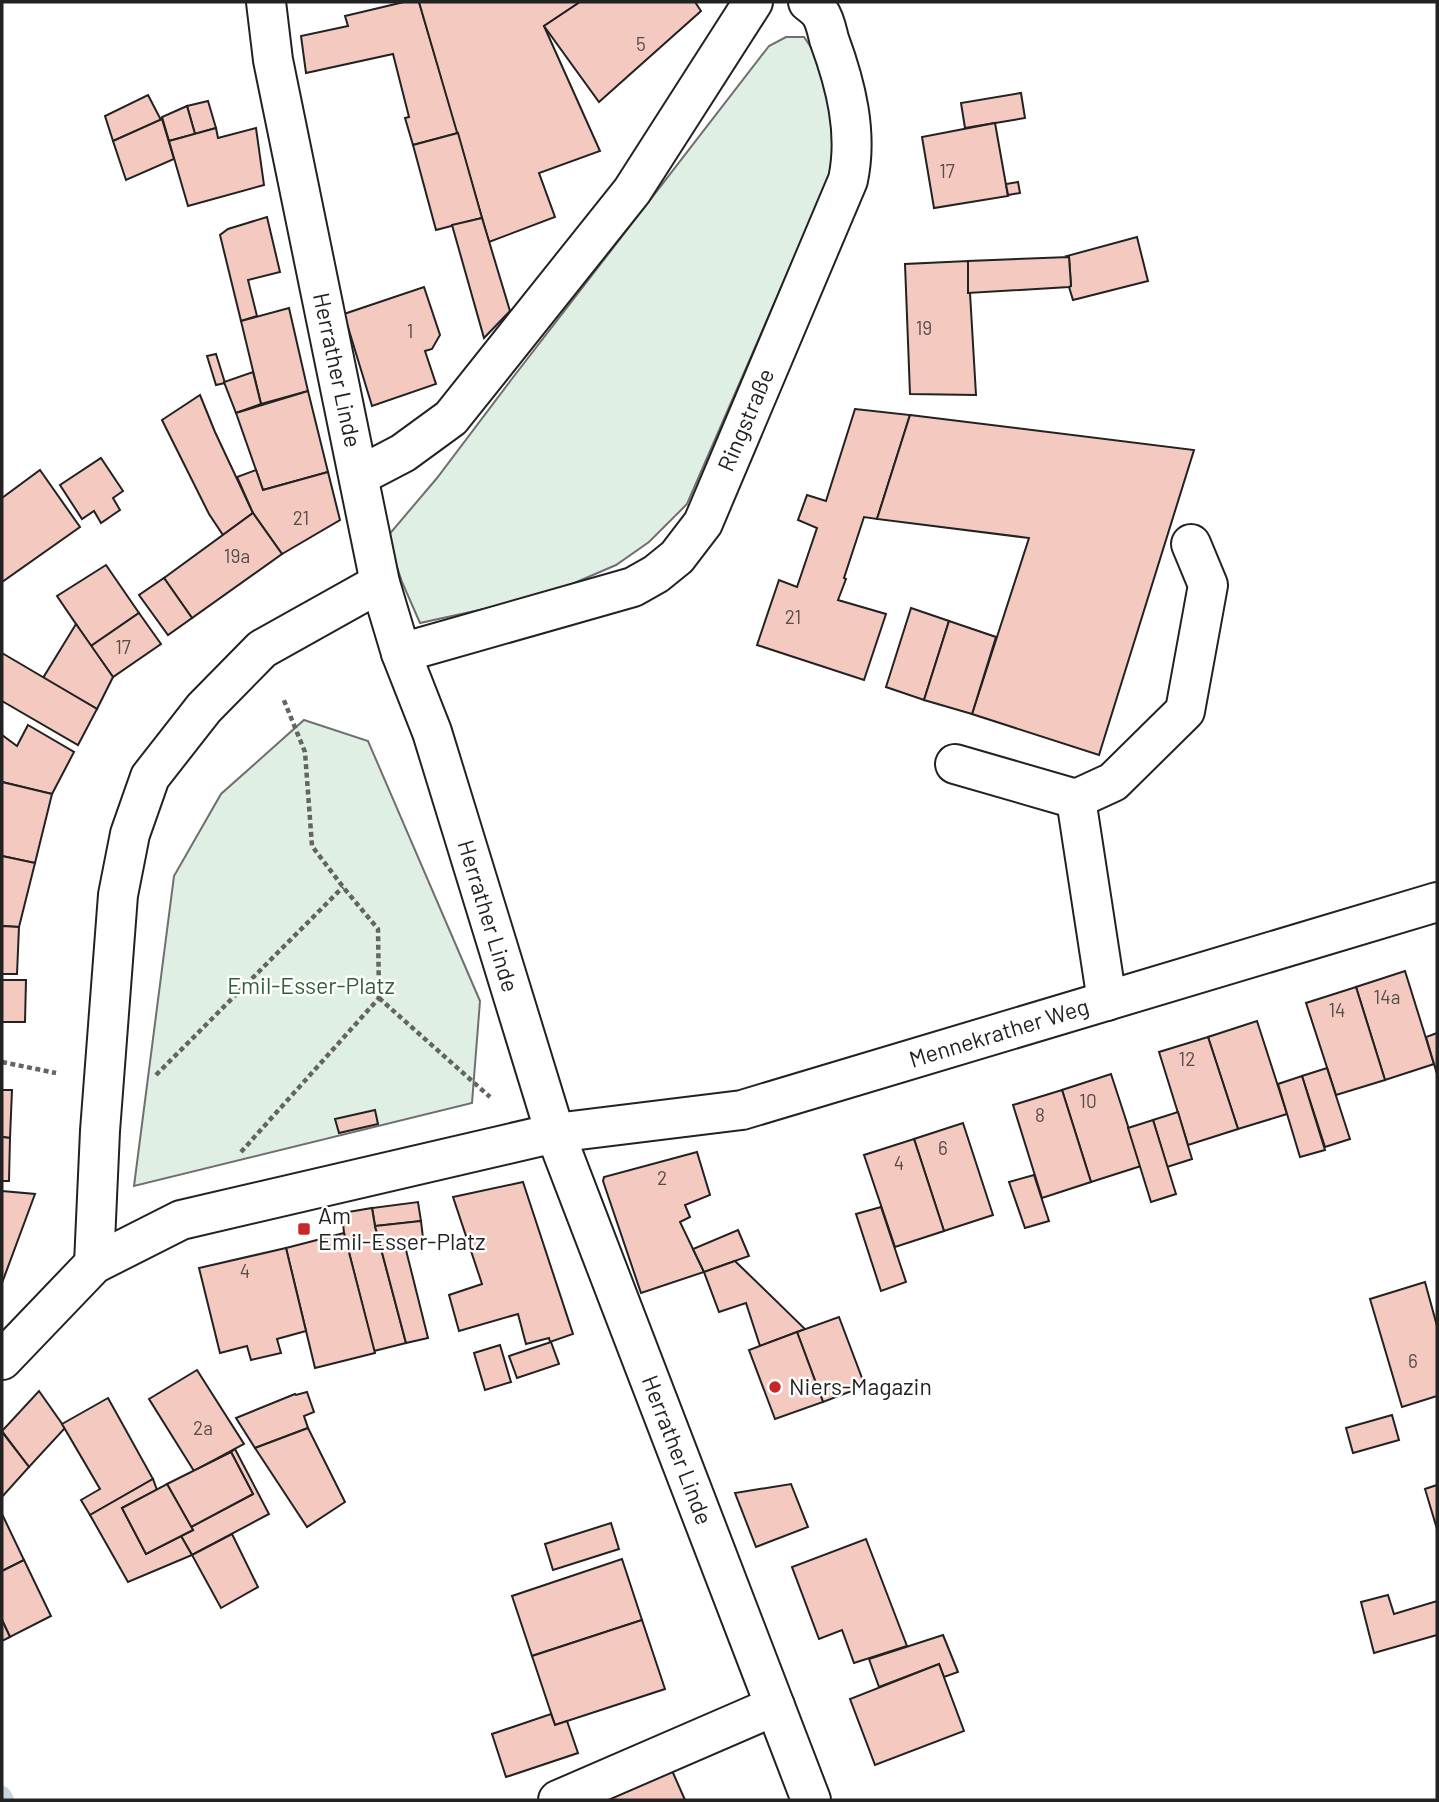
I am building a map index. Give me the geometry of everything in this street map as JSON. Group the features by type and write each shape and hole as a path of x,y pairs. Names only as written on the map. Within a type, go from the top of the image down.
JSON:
{"street":[{"name":"Herrather Linde","path":"267,2 273,60 380,583 401,653 432,732 555,1133 811,1800"},
{"path":"359,476 403,453 452,418 632,191 753,2"},
{"name":"Ringstraße","path":"401,653 633,587 656,574 677,557 703,523 850,172 852,136 837,60 820,13 808,2"},
{"path":"955,764 1076,799 1112,782 1185,711 1208,585 1191,544"},
{"path":"94,1264 100,1131 118,895 130,834 150,777 204,708 262,649 380,583"},
{"path":"1076,799 1107,1001"},
{"name":"Mennekrather Weg","path":"555,1133 742,1110 1437,902"},
{"path":"2,1360 94,1264 181,1220 555,1133"},
{"path":"558,1800 775,1706"}],"path":[{"path":"235,1159 379,998 378,929 312,846 304,752 262,649"},
{"path":"100,1131 343,887"},
{"path":"379,998 495,1101 513,1143"}],"green space":[{"path":"786,37 804,37 821,62 839,154 687,504 649,542 616,565 565,587 511,603 420,623 402,582 387,537 437,478 769,46"},
{"name":"Emil-Esser-Platz","path":"304,720 368,741 480,1001 472,1103 134,1186 174,876 221,794"}],"building":[{"path":"404,2 419,2 458,133 413,145 405,118 409,117 393,54 306,73 301,36 348,26 345,16"},
{"path":"419,2 580,2 544,26 600,151 539,173 555,217 489,242"},
{"path":"580,2 695,2 701,11 599,102 544,26"},
{"path":"1021,93 1025,118 965,128 961,103"},
{"path":"148,95 161,120 113,141 105,116"},
{"path":"208,101 216,128 195,134 187,106"},
{"path":"187,106 195,134 169,141 162,117"},
{"path":"162,119 174,159 126,180 113,141"},
{"path":"995,123 1008,196 934,208 922,137"},
{"path":"216,128 218,138 256,128 264,185 188,206 169,141"},
{"path":"458,133 482,218 436,230 413,145"},
{"path":"1018,182 1020,193 1008,195 1006,184"},
{"path":"267,217 280,272 248,280 257,316 241,321 220,235 228,229"},
{"path":"482,218 510,311 484,338 452,225"},
{"path":"1137,237 1148,281 1073,300 1069,287 1067,256"},
{"path":"1069,257 1069,287 968,293 968,261"},
{"path":"968,261 976,395 910,394 905,264"},
{"path":"424,287 440,335 432,349 425,351 436,384 372,406 344,314"},
{"path":"289,308 308,391 261,404 241,321"},
{"path":"216,354 225,383 216,385 207,356"},
{"path":"253,372 261,404 236,413 224,382"},
{"path":"308,391 328,472 263,490 236,413"},
{"path":"200,395 253,513 223,535 209,514 162,420"},
{"path":"855,409 910,415 877,519 864,517 838,600 886,614 864,680 757,645 779,580 797,587 817,528 798,520 807,495 826,501"},
{"path":"910,415 1194,450 1099,755 972,714 1029,538 877,519"},
{"path":"101,458 123,491 113,498 120,510 101,523 94,511 82,519 60,485"},
{"path":"40,470 80,527 2,582 2,498"},
{"path":"256,470 263,490 328,472 340,520 282,554 253,513 237,477"},
{"path":"253,513 282,554 192,618 164,578"},
{"path":"106,565 139,613 91,646 57,596"},
{"path":"164,578 192,618 168,635 139,595"},
{"path":"911,608 949,621 924,700 886,687"},
{"path":"139,613 161,644 113,677 91,646"},
{"path":"949,621 996,637 972,714 924,700"},
{"path":"76,624 113,677 97,709 43,678"},
{"path":"2,653 97,709 78,745 2,701"},
{"path":"28,725 74,752 52,794 2,782 2,735 17,746"},
{"path":"2,782 52,794 35,863 2,856"},
{"path":"2,856 35,863 19,927 2,926"},
{"path":"2,926 19,927 17,974 2,974"},
{"path":"1405,971 1434,1064 1385,1080 1356,987"},
{"path":"2,980 26,980 25,1022 2,1022"},
{"path":"1356,987 1385,1080 1336,1095 1306,1003"},
{"path":"1257,1021 1287,1114 1238,1129 1208,1037"},
{"path":"1437,1033 1437,1074 1426,1037"},
{"path":"1208,1037 1238,1129 1188,1145 1159,1052"},
{"path":"1327,1068 1350,1139 1325,1147 1302,1076"},
{"path":"1111,1074 1141,1166 1091,1182 1062,1090"},
{"path":"1302,1076 1325,1150 1300,1157 1278,1084"},
{"path":"2,1090 12,1090 10,1138 2,1137"},
{"path":"1062,1090 1091,1182 1042,1198 1013,1105"},
{"path":"375,1110 378,1124 339,1133 335,1119"},
{"path":"1178,1112 1192,1159 1167,1167 1153,1120"},
{"path":"1153,1120 1176,1194 1151,1202 1128,1128"},
{"path":"963,1123 993,1215 944,1231 914,1139"},
{"path":"2,1137 10,1138 9,1181 2,1181"},
{"path":"914,1139 944,1231 895,1247 864,1155"},
{"path":"697,1152 710,1195 685,1205 690,1217 680,1222 704,1272 641,1293 603,1181 604,1177"},
{"path":"1034,1175 1049,1221 1025,1228 1009,1182"},
{"path":"523,1182 573,1334 550,1342 549,1338 526,1344 518,1314 459,1331 449,1295 482,1284 453,1197"},
{"path":"2,1191 35,1194 2,1283"},
{"path":"418,1202 421,1221 375,1226 372,1208"},
{"path":"881,1207 906,1282 881,1291 856,1214"},
{"path":"372,1208 406,1343 374,1351 344,1233 342,1213"},
{"path":"421,1221 423,1238 404,1242 428,1338 406,1343 375,1226"},
{"path":"738,1230 749,1256 704,1272 693,1249"},
{"path":"344,1233 375,1353 315,1368 286,1248"},
{"path":"286,1248 306,1331 277,1339 281,1353 251,1360 247,1346 220,1353 199,1268"},
{"path":"735,1261 805,1329 760,1346 746,1303 719,1312 704,1272"},
{"path":"1425,1282 1437,1326 1437,1396 1402,1407 1370,1299"},
{"path":"839,1317 865,1386 823,1402 797,1332"},
{"path":"797,1332 823,1402 775,1419 749,1350"},
{"path":"551,1342 559,1364 517,1378 509,1356"},
{"path":"500,1345 511,1382 485,1390 474,1353"},
{"path":"197,1370 244,1444 194,1471 149,1399"},
{"path":"39,1391 65,1428 29,1467 2,1431"},
{"path":"307,1392 314,1412 304,1416 308,1428 255,1448 236,1418 295,1394"},
{"path":"108,1398 153,1479 90,1515 81,1500 100,1489 62,1424"},
{"path":"1392,1415 1399,1440 1353,1453 1346,1428"},
{"path":"308,1428 345,1502 307,1527 255,1448"},
{"path":"2,1432 29,1467 2,1497"},
{"path":"235,1449 269,1514 192,1555 181,1536 193,1530 191,1527 253,1494 231,1452"},
{"path":"231,1452 253,1494 191,1527 167,1484"},
{"path":"153,1479 157,1490 122,1508 146,1554 181,1536 192,1555 128,1582 90,1515"},
{"path":"167,1484 193,1530 146,1554 122,1508"},
{"path":"791,1484 808,1527 756,1547 735,1493"},
{"path":"1437,1485 1437,1529 1425,1489"},
{"path":"2,1514 24,1560 2,1571"},
{"path":"611,1523 619,1549 553,1570 545,1544"},
{"path":"232,1534 258,1587 221,1608 192,1555"},
{"path":"866,1539 907,1646 854,1663 842,1630 819,1639 792,1567"},
{"path":"622,1559 642,1620 532,1656 512,1596"},
{"path":"24,1560 51,1616 10,1637 2,1620 2,1571"},
{"path":"1388,1595 1394,1614 1437,1601 1437,1635 1374,1653 1361,1602"},
{"path":"2,1620 10,1637 2,1641"},
{"path":"642,1620 665,1689 555,1725 532,1656"},
{"path":"943,1635 958,1672 944,1677 939,1664 879,1687 869,1659"},
{"path":"939,1664 964,1731 875,1765 850,1699"},
{"path":"551,1714 555,1725 567,1721 578,1753 506,1777 492,1734"},
{"path":"670,1766 685,1800 594,1800"}],"waterway":[{"path":"2,1795 5,1800"}],"place":[{"name":"Am Emil-Esser-Platz","path":"304,1229"},
{"name":"Niers-Magazin","path":"775,1387"}]}
